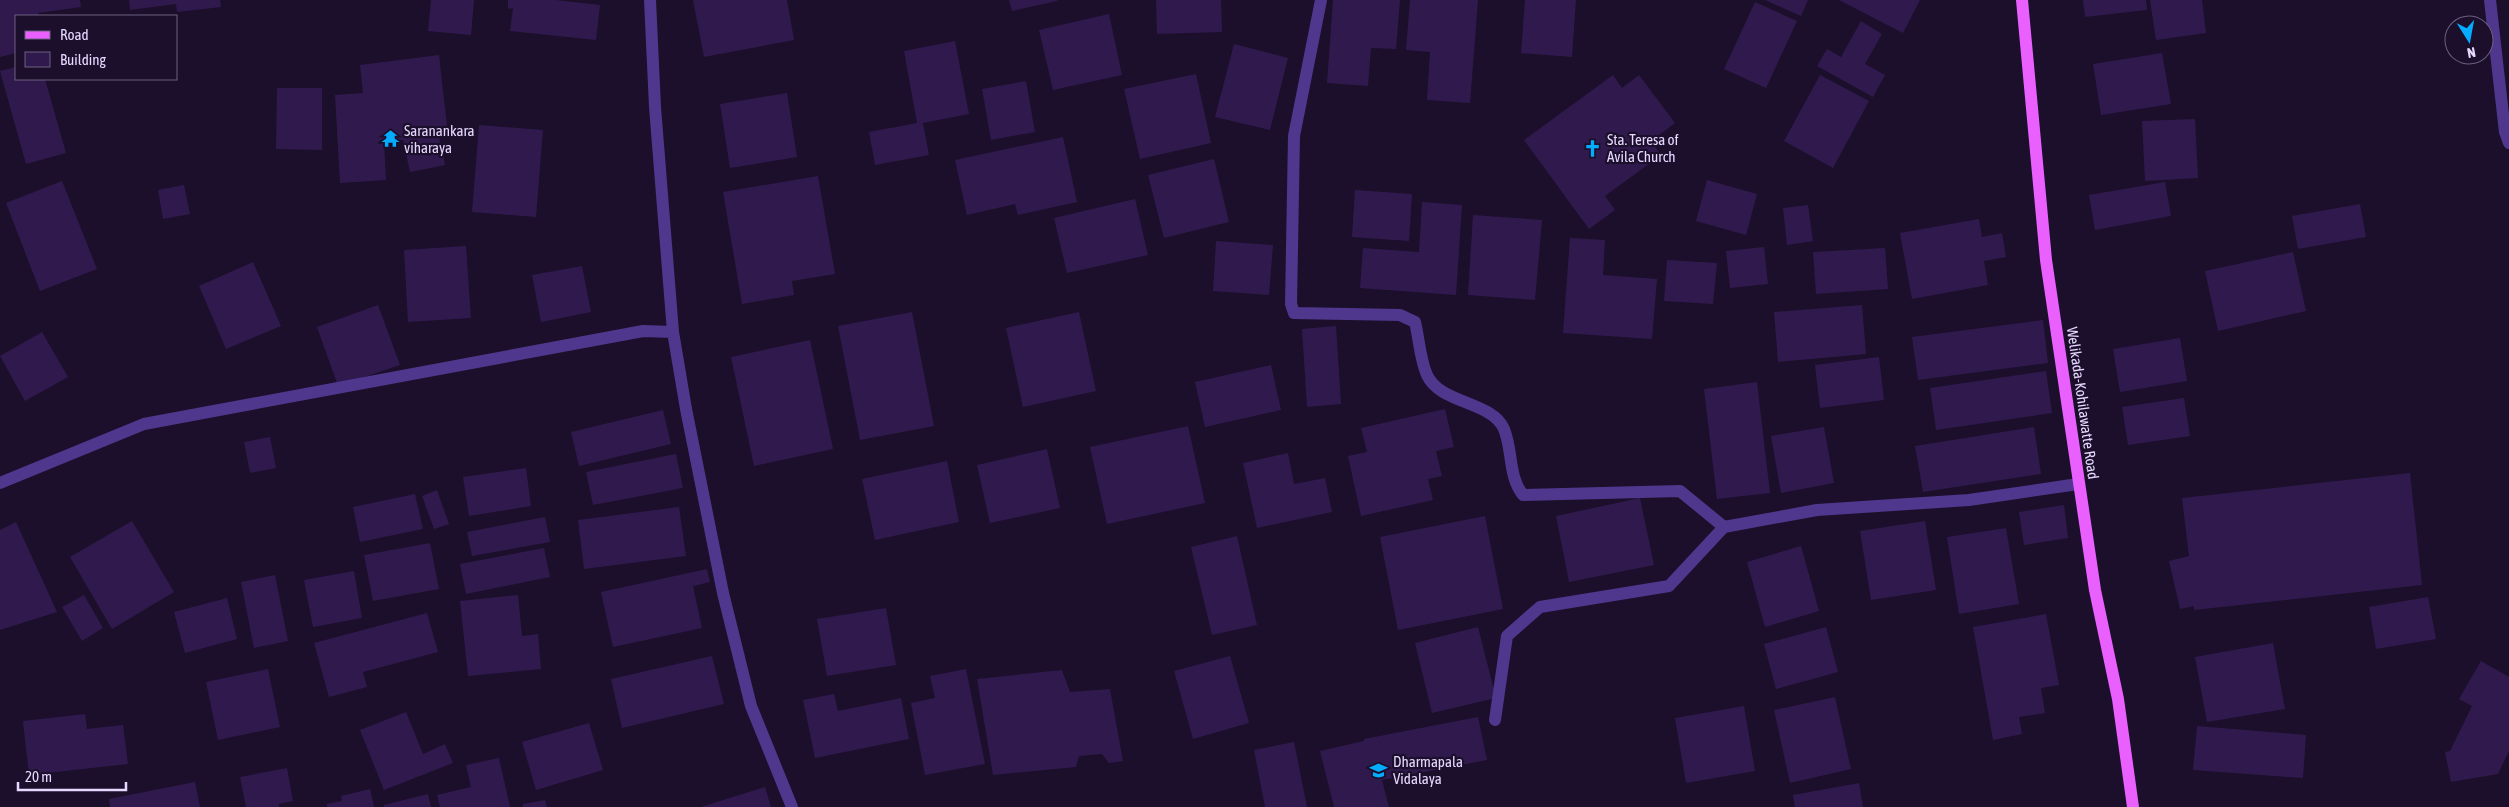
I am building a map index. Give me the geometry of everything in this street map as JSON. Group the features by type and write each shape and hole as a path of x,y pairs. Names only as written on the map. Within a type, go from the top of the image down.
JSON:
{"main road":[{"name":"Welikada-Kohilawatte Road","path":"2022,0 2046,260 2078,484 2095,590 2118,699 2133,807"}],"street":[{"path":"650,0 655,107 673,332 686,409 721,583 751,706 792,807"},
{"path":"1321,0 1294,136 1292,304 1294,313 1400,315 1415,322 1427,375 1437,388 1496,418 1504,429 1516,485 1523,495 1680,491 1724,527"},
{"path":"2490,0 2506,132 2509,143"},
{"path":"0,483 144,424 643,331 673,332"},
{"path":"1495,720 1507,636 1540,607 1669,586 1724,527 1816,510 1969,500 2078,484"}],"building":[{"path":"0,0 80,0 81,7 38,13 39,15 15,15 15,53 0,57"},
{"path":"129,0 220,0 221,7 177,12 176,4 130,10"},
{"path":"431,0 474,0 471,35 428,31"},
{"path":"508,0 556,0 600,5 596,40 510,31 513,8 508,9"},
{"path":"693,0 787,0 794,40 704,57"},
{"path":"1009,0 1057,0 1057,1 1012,11"},
{"path":"1156,0 1221,0 1222,32 1157,34"},
{"path":"1333,0 1400,0 1396,49 1371,48 1368,86 1327,83"},
{"path":"1410,0 1478,0 1470,103 1427,100 1430,52 1406,50"},
{"path":"1525,0 1576,0 1572,57 1521,53"},
{"path":"1765,0 1808,0 1801,16"},
{"path":"1839,0 1920,0 1903,33"},
{"path":"2083,0 2146,0 2147,10 2085,17"},
{"path":"2150,0 2202,0 2206,33 2156,40"},
{"path":"1755,2 1797,21 1766,88 1724,69"},
{"path":"1109,14 1122,75 1053,90 1039,30"},
{"path":"1861,21 1882,34 1865,64 1885,75 1873,97 1817,66 1827,49 1841,57"},
{"path":"955,41 969,114 923,123 929,155 875,165 869,132 917,123 904,51"},
{"path":"1234,44 1288,58 1270,130 1215,117"},
{"path":"2162,53 2171,104 2101,115 2093,64"},
{"path":"439,55 448,135 439,136 445,165 410,172 403,140 384,142 386,180 340,183 335,95 363,93 360,65"},
{"path":"15,67 15,80 45,80 66,153 26,164 0,71"},
{"path":"1196,74 1211,143 1140,159 1124,89"},
{"name":"Sta. Teresa of Avila Church","path":"1613,75 1622,88 1639,75 1675,123 1651,141 1661,155 1605,196 1615,210 1589,229 1524,140"},
{"path":"1820,75 1869,101 1833,168 1784,141"},
{"path":"1026,81 1035,132 991,140 982,89"},
{"path":"277,88 322,88 322,150 276,149"},
{"path":"787,93 797,157 730,168 720,104"},
{"path":"2195,119 2198,178 2145,181 2142,121"},
{"path":"479,125 543,130 536,217 472,212"},
{"path":"1063,137 1077,202 1018,215 1015,204 967,215 955,160"},
{"path":"1214,159 1229,222 1164,238 1148,175"},
{"path":"818,176 835,274 792,281 794,295 742,304 723,192"},
{"path":"1707,180 1757,194 1746,235 1696,221"},
{"path":"62,181 97,269 40,291 6,203"},
{"path":"2165,182 2171,216 2095,230 2089,195"},
{"path":"184,185 190,214 163,219 158,190"},
{"path":"1355,190 1412,194 1409,241 1352,237"},
{"path":"1135,199 1148,255 1067,273 1054,218"},
{"path":"1422,202 1462,205 1456,295 1360,288 1363,248 1419,252"},
{"path":"2360,204 2366,237 2298,249 2292,216"},
{"path":"1808,205 1813,241 1787,245 1783,208"},
{"path":"1473,215 1542,220 1535,300 1468,295"},
{"path":"1979,219 1982,237 2002,233 2006,257 1984,261 1988,285 1912,299 1900,233"},
{"path":"1570,238 1605,240 1603,275 1657,279 1652,339 1563,333"},
{"path":"1216,241 1273,245 1269,295 1213,291"},
{"path":"466,246 471,318 408,322 404,250"},
{"path":"1764,247 1768,284 1730,288 1726,251"},
{"path":"1885,248 1888,289 1816,294 1813,252"},
{"path":"2293,252 2306,311 2218,331 2205,271"},
{"path":"1667,260 1717,263 1713,304 1664,301"},
{"path":"253,262 281,326 226,349 199,286"},
{"path":"582,266 591,312 541,322 532,275"},
{"path":"378,305 400,365 338,386 317,327"},
{"path":"1862,305 1866,354 1778,362 1774,312"},
{"path":"912,312 934,426 860,440 838,326"},
{"path":"1079,312 1096,391 1023,407 1006,328"},
{"path":"2043,320 2048,363 1918,380 1912,337"},
{"path":"1336,326 1341,404 1307,407 1302,329"},
{"path":"42,332 68,377 25,401 0,356"},
{"path":"2180,338 2187,381 2120,392 2113,349"},
{"path":"810,340 833,449 754,466 731,357"},
{"path":"1879,357 1884,400 1820,408 1815,365"},
{"path":"1271,365 1281,410 1205,427 1195,382"},
{"path":"2046,371 2052,413 1936,430 1930,388"},
{"path":"1757,382 1770,493 1717,499 1704,389"},
{"path":"2184,398 2190,436 2128,445 2122,407"},
{"path":"1445,409 1454,447 1436,451 1442,476 1428,479 1433,500 1361,516 1348,456 1367,452 1361,428"},
{"path":"663,410 671,444 579,466 571,432"},
{"path":"1188,426 1205,503 1107,524 1090,447"},
{"path":"1824,427 1834,483 1781,493 1771,436"},
{"path":"2034,427 2041,474 1923,492 1915,446"},
{"path":"270,437 276,468 250,473 244,442"},
{"path":"1047,449 1060,508 990,523 977,465"},
{"path":"1288,453 1294,484 1325,478 1332,512 1257,528 1243,463"},
{"path":"676,454 683,488 593,505 586,472"},
{"path":"947,461 959,522 875,540 862,479"},
{"path":"526,468 531,506 469,516 463,477"},
{"path":"2410,473 2422,585 2194,610 2194,606 2180,609 2169,561 2189,556 2182,498"},
{"path":"437,490 449,524 434,529 422,496"},
{"path":"415,494 423,529 360,542 353,507"},
{"path":"1640,498 1654,565 1569,582 1556,516"},
{"path":"2064,505 2068,538 2024,545 2019,512"},
{"path":"679,507 686,556 584,569 578,520"},
{"path":"1485,516 1503,609 1398,630 1380,537"},
{"path":"545,517 550,542 472,556 467,532"},
{"path":"132,521 174,592 112,629 70,557"},
{"path":"1925,521 1936,590 1871,600 1860,531"},
{"path":"16,522 57,612 0,630 0,530"},
{"path":"2006,528 2019,604 1959,614 1947,537"},
{"path":"1237,536 1257,625 1212,635 1191,547"},
{"path":"430,543 439,589 373,601 364,555"},
{"path":"1801,546 1819,611 1765,627 1747,562"},
{"path":"544,548 550,577 466,594 460,564"},
{"path":"707,569 710,582 693,586 702,628 613,647 601,592"},
{"path":"354,571 362,618 313,627 304,580"},
{"path":"275,575 288,641 254,648 241,582"},
{"path":"84,595 103,628 82,641 62,607"},
{"path":"518,595 522,636 538,634 541,669 468,676 460,601"},
{"path":"2428,597 2436,639 2376,649 2369,607"},
{"path":"227,598 237,639 185,653 174,612"},
{"path":"886,608 896,665 827,676 817,619"},
{"path":"427,613 438,652 363,672 367,687 329,697 314,643"},
{"path":"2046,614 2059,685 2041,688 2045,713 2019,717 2022,734 1993,740 1973,627"},
{"path":"1478,627 1496,698 1432,713 1415,643"},
{"path":"1826,627 1838,672 1776,689 1764,644"},
{"path":"2273,643 2285,709 2207,722 2195,657"},
{"path":"712,656 724,704 622,728 611,679"},
{"path":"1230,656 1249,723 1193,739 1174,671"},
{"path":"2481,661 2509,677 2509,751 2498,774 2451,782 2445,752 2450,751 2472,706 2459,699"},
{"path":"268,669 280,727 218,740 206,682"},
{"path":"966,669 985,764 925,775 911,703 935,698 930,676"},
{"path":"1062,670 1070,692 1110,689 1123,761 1109,763 1102,754 1079,756 1076,767 993,775 977,679"},
{"path":"834,694 838,711 901,698 909,739 815,758 803,700"},
{"path":"1835,697 1851,769 1790,783 1774,710"},
{"path":"1744,706 1755,771 1686,783 1675,718"},
{"path":"406,712 423,754 445,744 453,763 384,790 360,730"},
{"path":"85,714 87,729 123,725 128,764 29,775 23,721"},
{"name":"Dharmapala Vidalaya","path":"1478,717 1487,760 1382,780 1389,807 1334,807 1320,751 1364,741 1364,739"},
{"path":"589,723 603,770 536,790 522,742"},
{"path":"2197,726 2306,735 2303,778 2193,770"},
{"path":"1294,742 1307,807 1265,807 1254,750"},
{"path":"499,758 510,807 440,807 437,795 471,787 466,765"},
{"path":"287,768 293,801 279,804 279,807 246,807 240,777"},
{"path":"195,782 200,807 110,807 109,799"},
{"path":"1859,783 1863,807 1795,807 1793,795"},
{"path":"765,787 771,807 701,807"},
{"path":"370,789 374,807 327,807 327,804 342,801 341,796"},
{"path":"428,794 431,807 384,807 384,805"},
{"path":"545,800 547,807 523,807 523,804"}],"place":[{"name":"Saranankara viharaya","path":"390,139"},
{"name":"Sta. Teresa of Avila Church","path":"1593,148"},
{"name":"Dharmapala Vidalaya","path":"1379,770"}]}
